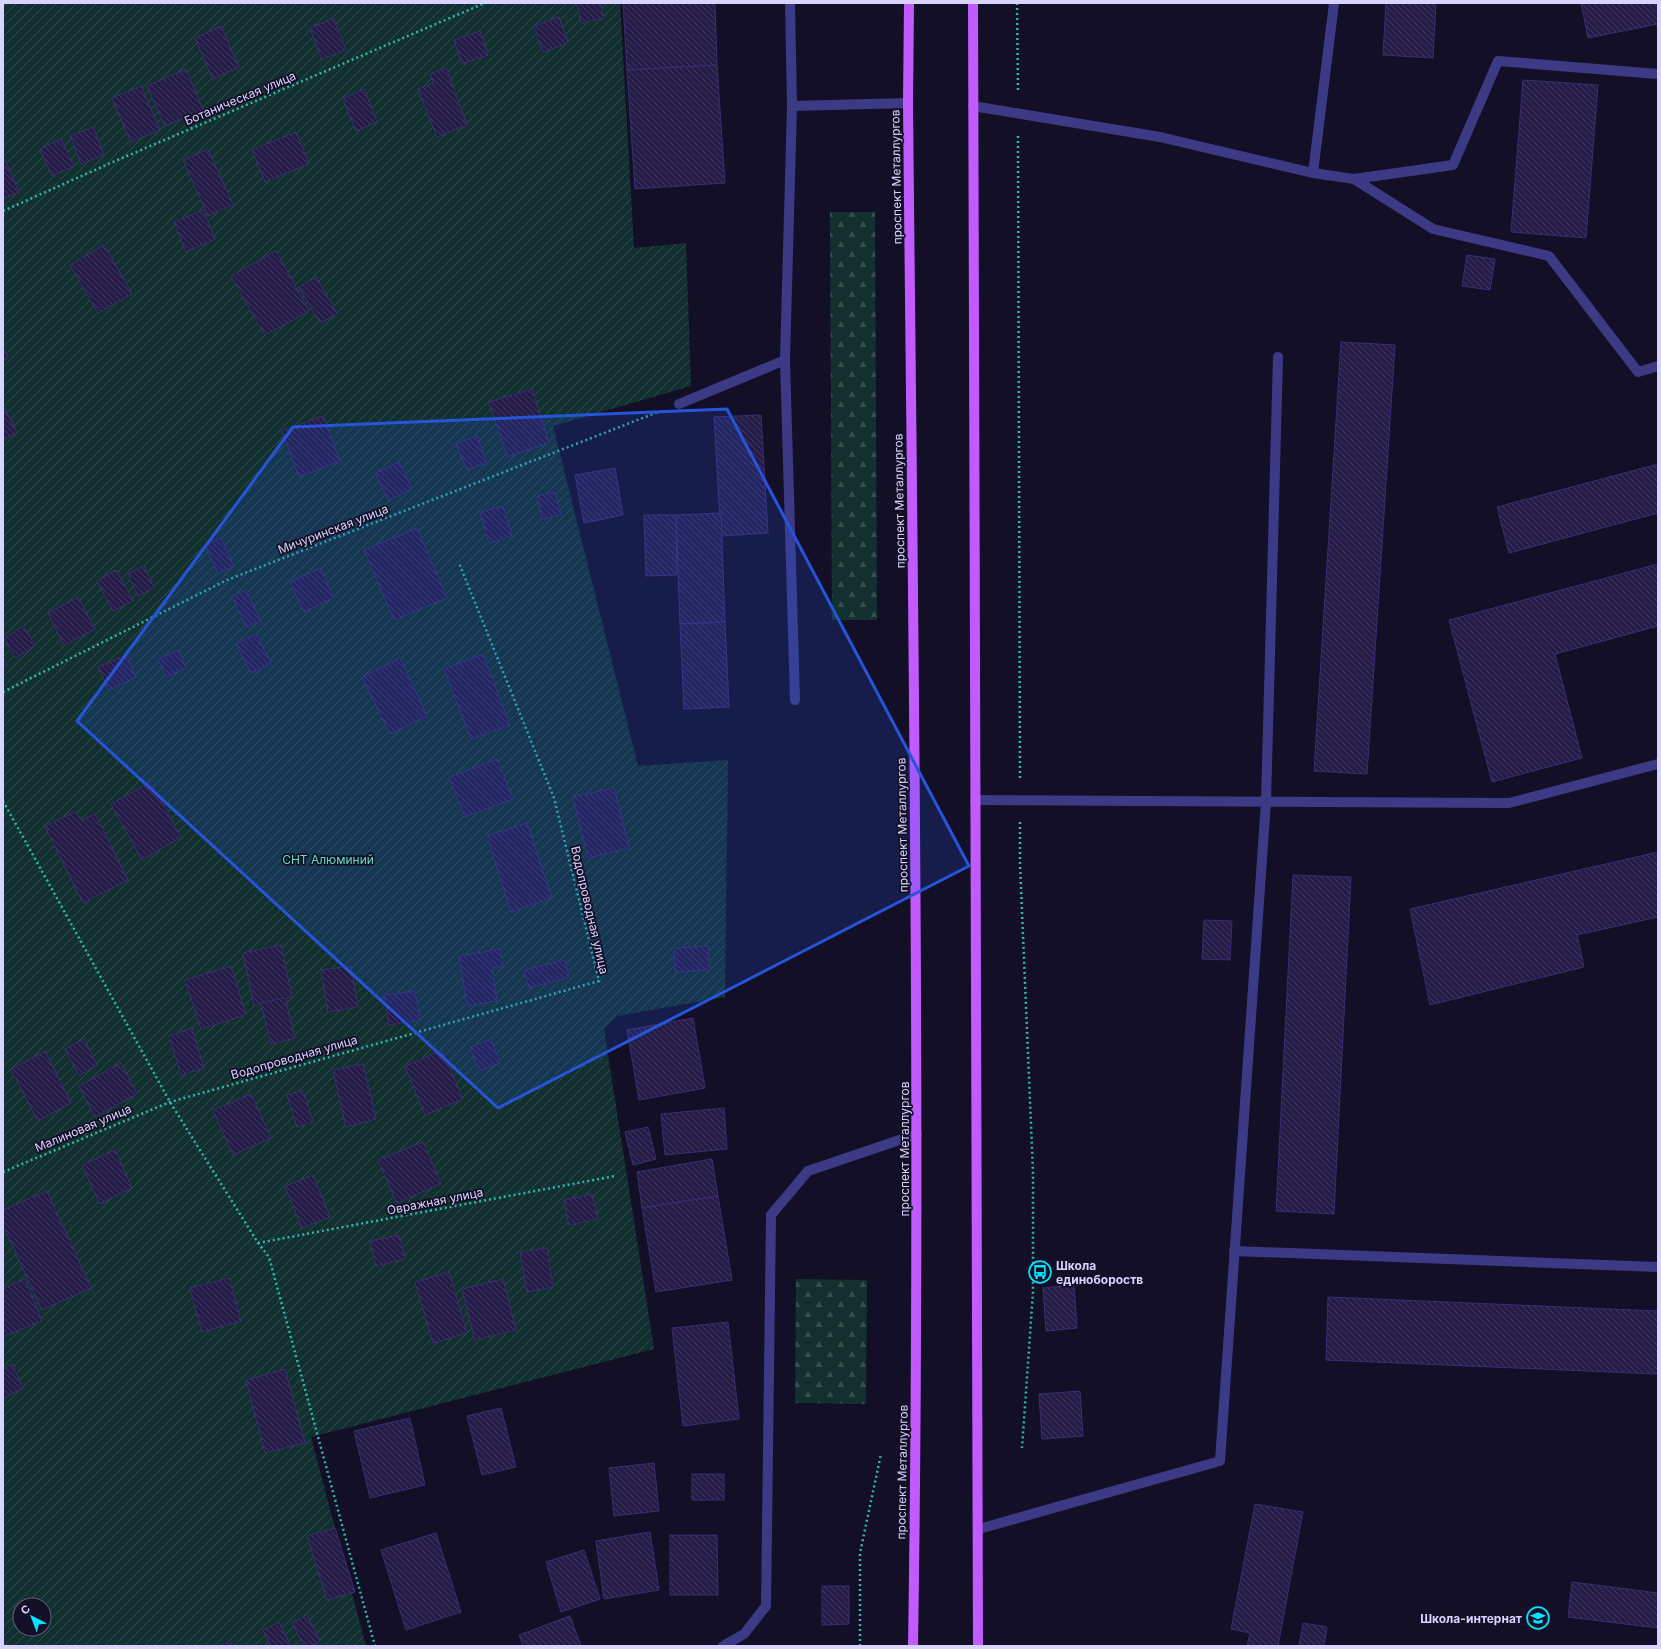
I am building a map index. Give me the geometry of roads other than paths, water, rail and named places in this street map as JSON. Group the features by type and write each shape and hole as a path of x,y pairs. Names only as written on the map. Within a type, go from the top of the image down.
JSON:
{"main road":[{"name":"проспект Металлургов","path":"909,3 908,103 917,1134 916,1452 913,1646"},
{"path":"973,3 975,800 979,1262 978,1646"}],"lane":[{"path":"790,3 792,106 785,360 795,700"},
{"path":"1313,173 1334,3"},
{"path":"973,106 1160,137 1313,173 1354,179 1453,165 1498,61 1658,74"},
{"path":"792,106 908,103"},
{"path":"1354,179 1433,229 1549,256 1638,372 1658,366"},
{"path":"979,1529 1220,1461 1266,802 1278,357"},
{"path":"679,404 785,360"},
{"path":"975,800 1509,803 1658,764"},
{"path":"723,1646 744,1634 766,1606 771,1215 808,1171 917,1134"},
{"path":"1234,1251 1658,1267"}],"place":[{"name":"Школа единобороств","path":"1040,1272"},
{"name":"Школа-интернат","path":"1538,1618"}],"park label":[{"name":"СНТ Алюминий","path":"328,859"}]}
